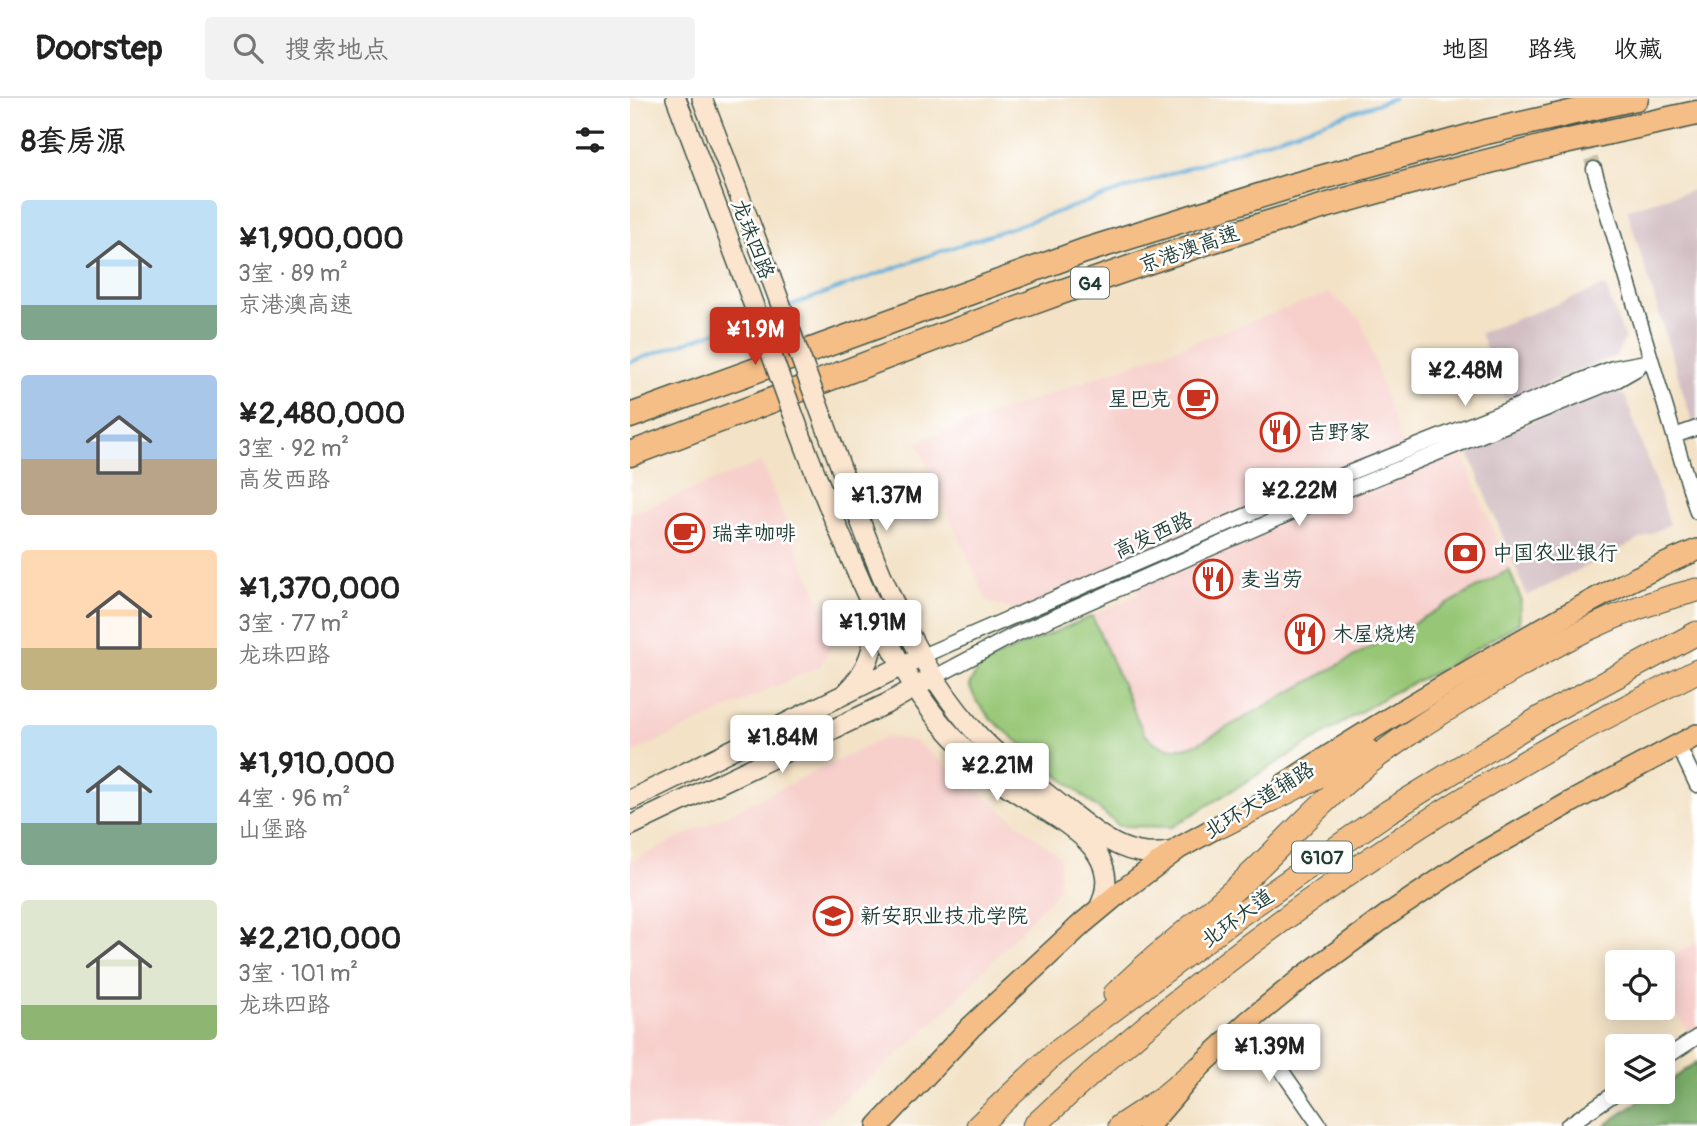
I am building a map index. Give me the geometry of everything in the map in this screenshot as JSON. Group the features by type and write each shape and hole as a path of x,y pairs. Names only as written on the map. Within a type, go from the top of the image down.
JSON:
{"highway":[{"name":"京港澳高速","path":"630,416 1084,251 1291,186 1486,132 1636,98"},
{"name":"京港澳高速","path":"630,454 1087,284 1224,237 1468,166 1697,113"},
{"path":"1221,826 1442,712 1564,639 1601,621 1661,599 1697,590"},
{"name":"北环大道","path":"978,1126 1053,1055 1234,919 1388,812 1543,716 1697,633"},
{"name":"北环大道","path":"1034,1126 1195,986 1335,884 1408,835 1564,740 1697,671"},
{"path":"1053,1055 1142,968 1233,891 1343,784 1370,761 1442,712"},
{"path":"1120,1126 1197,1069"}],"main road":[{"path":"661,98 682,120"},
{"name":"龙珠四路","path":"676,98 837,529 886,637 915,688 946,730 983,767 1064,822 1098,853 1105,868 1107,886 1097,912"},
{"name":"龙珠四路","path":"706,104 873,554 893,601 935,677 969,724 992,749 1102,837 1123,849 1140,854 1158,855 1175,851"},
{"name":"北环大道辅路","path":"878,1126 971,1027 1097,912 1175,851 1221,826 1331,754 1465,673 1609,592 1662,564 1697,550"},
{"path":"838,699 862,674 870,656 874,625 868,597"},
{"path":"630,800 922,656"},
{"path":"630,826 886,704 935,677"},
{"path":"1148,1126 1197,1069 1248,1022 1356,938 1468,862 1571,802 1688,740"}],"street":[{"path":"1594,169 1697,512"},
{"name":"高发西路","path":"922,656 1371,463 1613,368 1651,361"},
{"name":"高发西路","path":"935,677 990,646 1037,624 1381,474 1617,380 1651,361"},
{"path":"1674,436 1697,428"},
{"path":"1688,740 1697,785"},
{"path":"1248,1022 1320,1126"},
{"path":"1675,1051 1697,1037"},
{"path":"1567,1126 1605,1100"}],"shaded area":[{"path":"1697,189 1697,438 1627,209"},
{"path":"1605,286 1625,339 1616,356 1505,399 1480,333"},
{"path":"1329,293 1361,320 1410,472 1461,451 1521,599 1519,623 1444,668 1390,694 1172,827 1119,826 991,719 977,702 969,686 978,668 1003,654 1139,595 1127,566 1016,611 987,601 917,442"},
{"path":"1612,390 1625,396 1670,524 1527,596 1467,448"},
{"path":"761,462 836,639 820,666 630,754 630,514"},
{"name":"新安职业技术学院","path":"886,737 915,741 1060,857 1060,888 960,996 907,1047 813,1126 630,1126 630,862"},
{"path":"1697,941 1697,1027 1689,1032 1675,1011 1675,957"}],"green space":[{"path":"1509,570 1521,599 1519,623 1444,668 1390,694 1172,827 1119,826 991,719 977,702 969,686 978,668 1003,654 1092,616 1144,734 1163,746 1182,748 1197,744"},
{"path":"1697,1062 1697,1126 1604,1126 1636,1104 1675,1104 1675,1078"}],"waterway":[{"path":"787,307 933,254 1394,98"},
{"path":"630,362 750,320"}],"tunnel":[{"path":"1573,98 1594,169"}],"place":[{"name":"星巴克","path":"1198,399"},
{"name":"吉野家","path":"1280,432"},
{"name":"瑞幸咖啡","path":"685,533"},
{"name":"中国农业银行","path":"1465,553"},
{"name":"麦当劳","path":"1213,579"},
{"name":"木屋烧烤","path":"1305,634"},
{"name":"新安职业技术学院","path":"833,916"}]}
